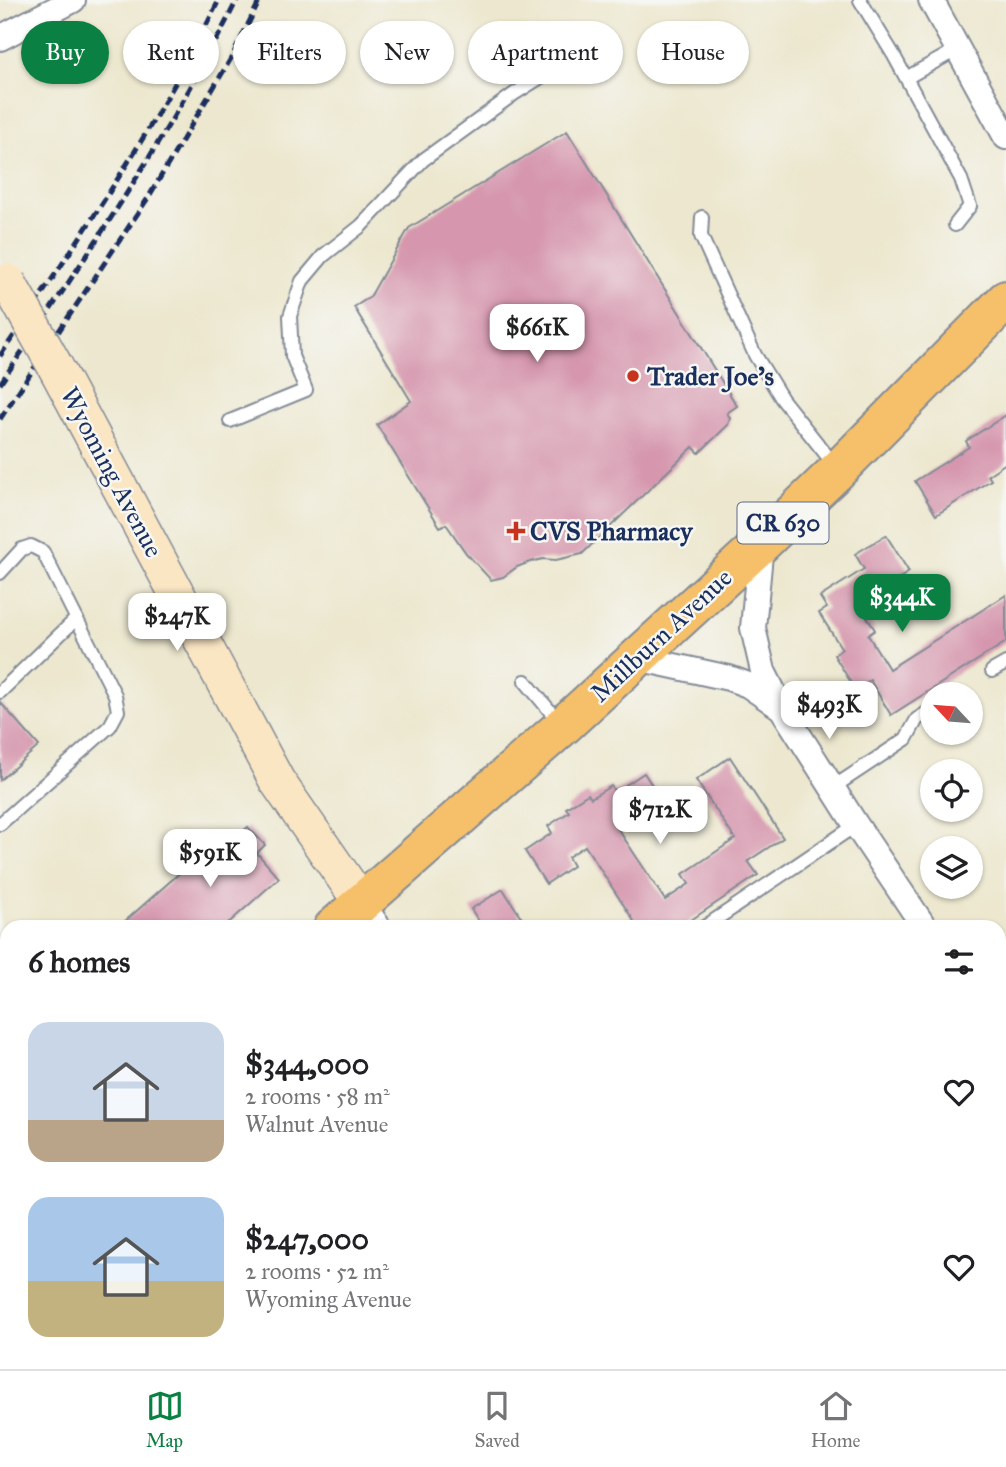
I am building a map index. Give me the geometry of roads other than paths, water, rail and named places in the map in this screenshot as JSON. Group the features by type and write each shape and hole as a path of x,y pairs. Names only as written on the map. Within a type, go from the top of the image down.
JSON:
{"main road":[{"name":"Wyoming Avenue","path":"4,273 277,781 370,915"},
{"name":"Millburn Avenue","path":"370,915 562,726 761,544 1002,309"}],"street":[{"path":"0,38 73,0"},
{"path":"931,0 1006,137"},
{"path":"761,544 753,628 764,671 781,707 920,920"},
{"path":"637,658 729,678 748,685 781,707"}],"lane":[{"path":"860,0 961,179 970,206 955,225"},
{"path":"906,78 958,49"},
{"path":"230,421 306,390 292,356 290,316 302,281 323,256 361,226 423,160 530,84"},
{"path":"702,217 701,236 755,355 782,399 838,470"},
{"path":"0,573 22,549 31,546 43,552 115,695 118,711 110,726 0,824"},
{"path":"0,692 76,619"},
{"path":"992,671 1006,663"},
{"path":"525,681 562,726"},
{"path":"832,788 906,739 920,717"},
{"path":"715,920 856,825"}],"railway":[{"path":"0,356 143,137 219,0"},
{"path":"0,384 155,148 184,100 237,0"},
{"path":"0,419 148,198 233,55 260,0"}],"place":[{"name":"Trader Joe's","path":"633,376"},
{"name":"CVS Pharmacy","path":"516,531"}]}
